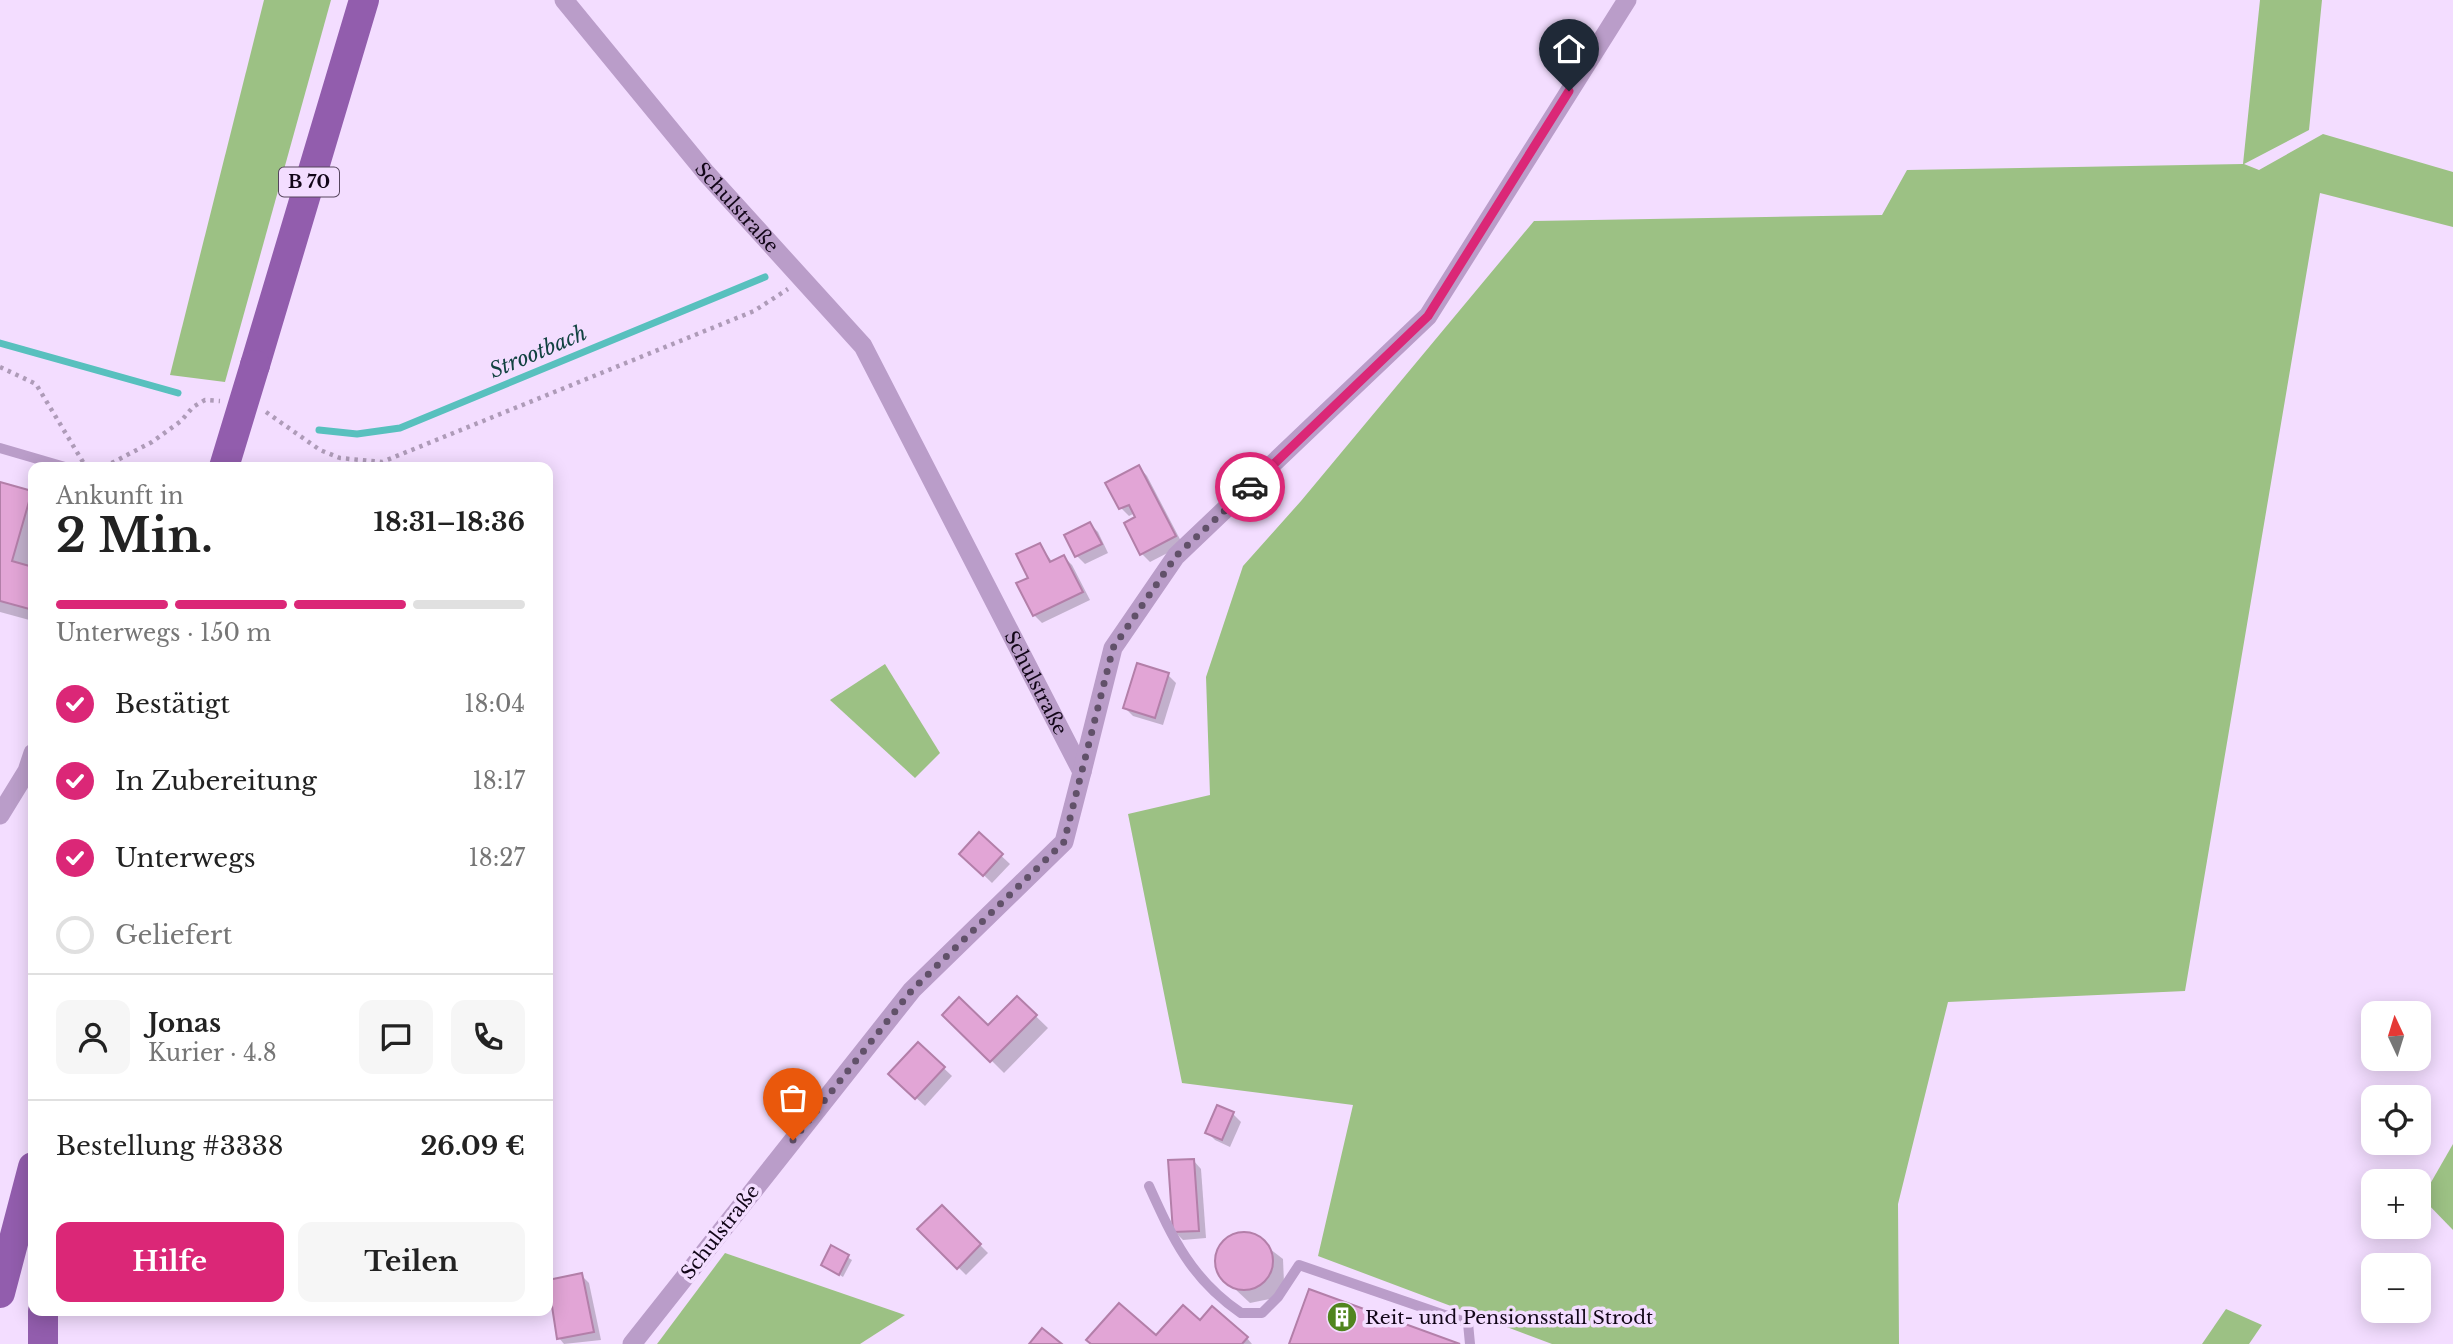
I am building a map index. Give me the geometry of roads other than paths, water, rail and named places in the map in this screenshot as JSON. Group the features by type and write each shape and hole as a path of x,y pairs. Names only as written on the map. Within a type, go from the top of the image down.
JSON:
{"main road":[{"name":"B 70","path":"225,462 364,0"},
{"path":"0,1251 28,1183"},
{"path":"0,1293 28,1186"},
{"path":"43,1316 43,1344"}],"street":[{"name":"Schulstraße","path":"564,0 706,173 863,346 1082,772 1064,842 912,990 632,1344"},
{"path":"1082,772 1113,648 1176,556 1428,316 1628,0"},
{"path":"0,815 28,768"}],"lane":[{"path":"0,448 48,462"},
{"path":"1149,1186 1172,1238 1196,1276 1241,1313 1262,1312 1278,1297 1299,1265 1468,1323 1470,1344"}],"waterway":[{"name":"Strootbach","path":"319,430 357,434 400,428 765,277"},
{"name":"Strootbach","path":"0,343 178,393"}],"place":[{"name":"Reit- und Pensionsstall Strodt","path":"1342,1317"}]}
